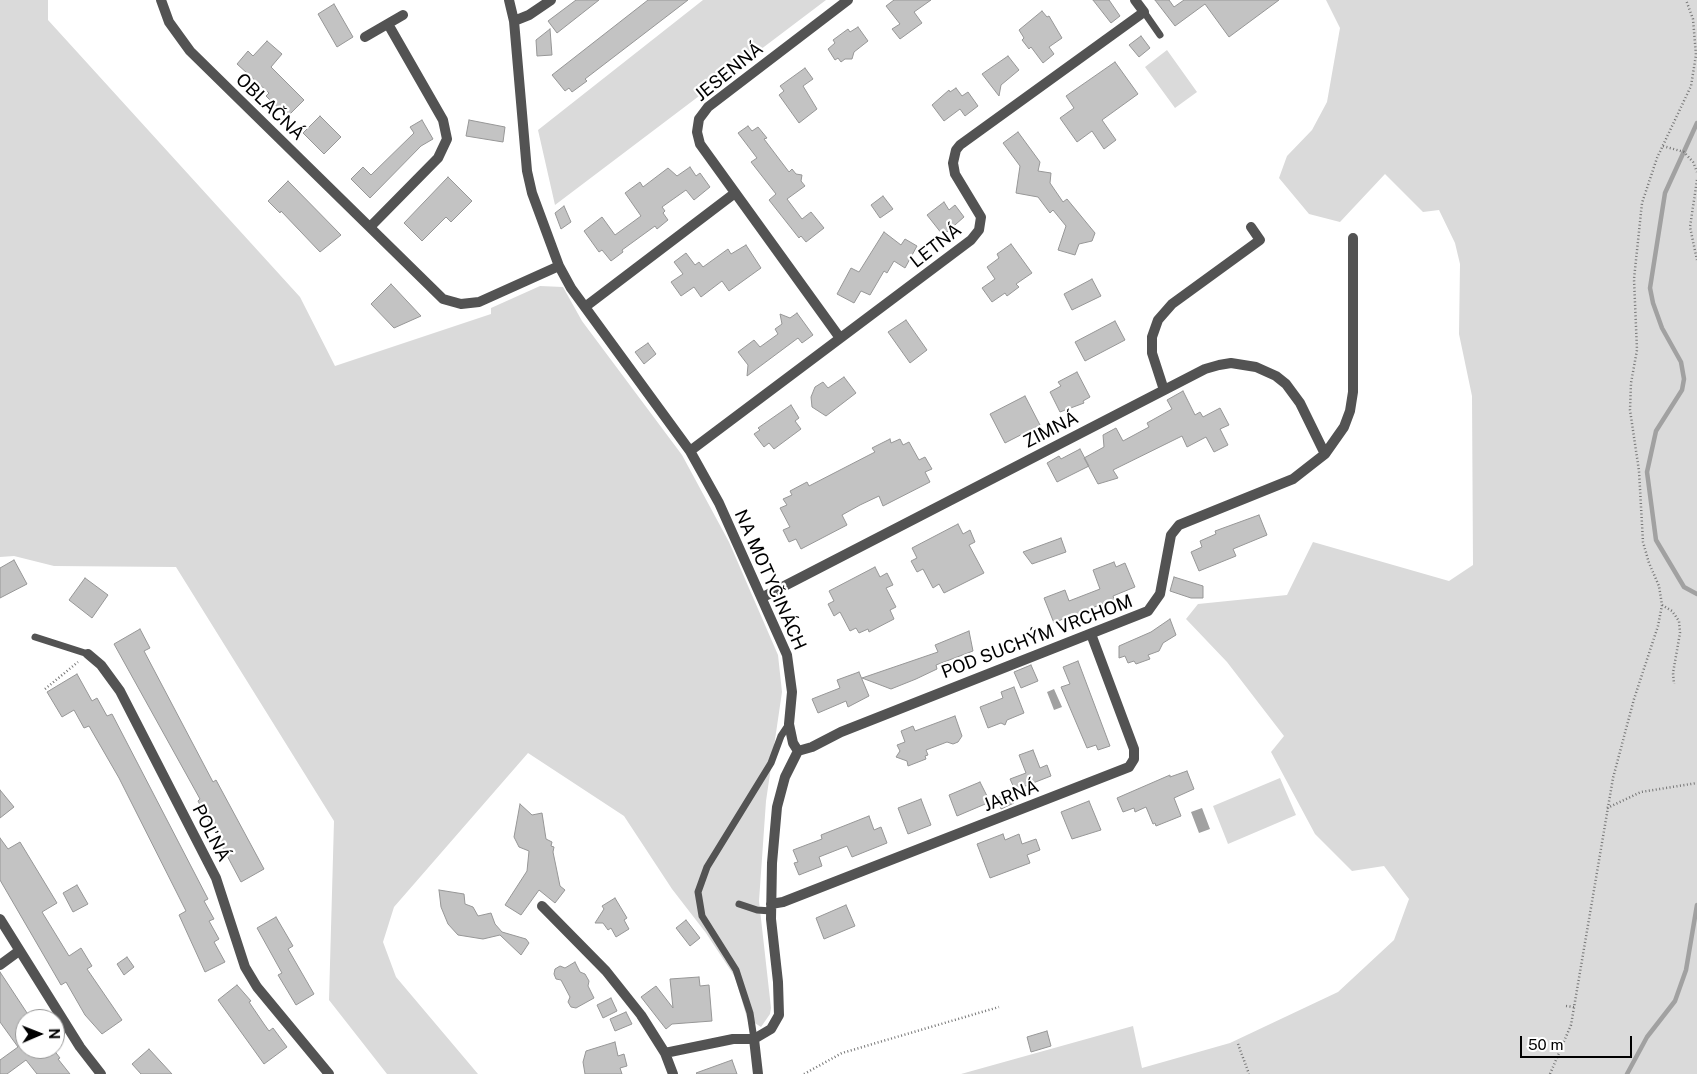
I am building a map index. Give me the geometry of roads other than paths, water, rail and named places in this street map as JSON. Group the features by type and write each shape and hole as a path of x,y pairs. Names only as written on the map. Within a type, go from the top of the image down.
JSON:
{"street":[{"name":"OBLAČNÁ","path":"160,0 169,22 190,51 370,227 433,292 443,299 460,304 485,300 559,266"},
{"name":"NA MOTYČINÁCH","path":"509,0 514,21 527,171 532,193 559,266 571,288 690,451 718,503 763,597 787,655 791,672 789,724 793,742 798,751"},
{"path":"514,21 529,16 551,0"},
{"name":"JESENNÁ","path":"840,338 700,144 697,125 703,112 848,0"},
{"path":"1135,0 1144,12"},
{"name":"LETNÁ","path":"690,451 972,240 979,230 981,217 958,180 954,169 954,156 960,145 1144,12"},
{"path":"365,37 403,15"},
{"path":"370,227 438,158 447,139 443,120 388,24"},
{"path":"585,307 735,192"},
{"path":"1164,390 1152,353 1152,337 1158,320 1172,304 1260,240 1251,227"},
{"name":"POD SUCHÝM VRCHOM","path":"798,751 812,747 841,732 1142,614 1154,606 1160,594 1172,535 1179,525 1293,479 1325,454 1344,427 1350,410 1353,392 1353,238"},
{"name":"ZIMNÁ","path":"763,597 1205,369 1219,364 1243,364 1267,371 1286,384 1294,393 1325,454"},
{"name":"JARNÁ","path":"771,907 1128,767 1134,759 1134,749 1090,634"},
{"name":"POĽNÁ","path":"88,654 101,665 120,691 216,878 245,967 257,987 329,1074"},
{"path":"665,1053 733,1039 754,1039 771,1029 779,1015 771,907 776,808 785,777 798,751"},
{"path":"542,906 606,971 640,1015 665,1053 672,1074"},
{"path":"0,919 80,1047 101,1074"},
{"path":"0,965 19,951"},
{"path":"754,1039 758,1074"}],"lane":[{"path":"1144,12 1160,35"},
{"name":"POĽNÁ","path":"36,637 88,654"},
{"path":"754,1039 750,1013 739,979 702,916 698,892 707,867 771,763 781,736 789,724"},
{"path":"739,904 757,910 771,907"}],"waterway":[{"path":"1697,123 1665,193 1650,288 1662,328 1681,362 1684,379 1682,390 1656,431 1647,472 1656,540 1684,587 1697,594"},
{"path":"1627,1074 1647,1037 1675,1001 1686,970 1697,905"}]}
